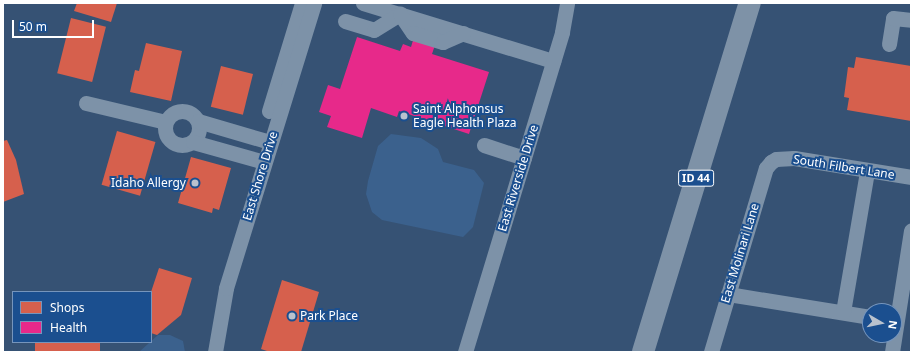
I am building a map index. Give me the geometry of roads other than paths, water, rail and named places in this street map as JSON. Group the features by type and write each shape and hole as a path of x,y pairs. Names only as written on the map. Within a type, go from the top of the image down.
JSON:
{"highway":[{"name":"ID 44","path":"643,352 750,3"}],"street":[{"name":"East Shore Drive","path":"266,140 302,3"},
{"name":"East Shore Drive","path":"206,352 213,301 266,140 314,3"},
{"path":"363,3 553,61"},
{"name":"East Riverside Drive","path":"465,352 553,61 567,3"},
{"path":"345,21 374,30 400,14"},
{"path":"889,44 894,18 911,20"},
{"path":"86,103 166,122"},
{"path":"198,121 199,132 193,142 183,146 173,143 166,134 166,122 171,114 181,111 191,113 198,121 266,140"},
{"path":"193,142 259,161"},
{"path":"484,145 524,158"},
{"name":"South Filbert Lane","path":"776,159 794,158 866,171 911,177"},
{"name":"East Molinari Lane","path":"711,352 766,168 776,159"},
{"name":"East Shore Drive","path":"215,352 222,302 259,161"},
{"path":"843,312 866,171"},
{"path":"902,313 911,230"},
{"path":"728,294 862,316"}],"water":[{"path":"391,134 421,138 438,149 443,162 474,170 484,183 473,227 463,237 382,220 372,212 366,194 368,181 378,146"},
{"path":"158,335 170,335 183,341 185,352 139,352 149,343 152,343 152,340"}],"place":[{"name":"Saint Alphonsus Eagle Health Plaza","path":"404,116"},
{"name":"Idaho Allergy","path":"195,183"},
{"name":"Park Place","path":"292,316"}]}
